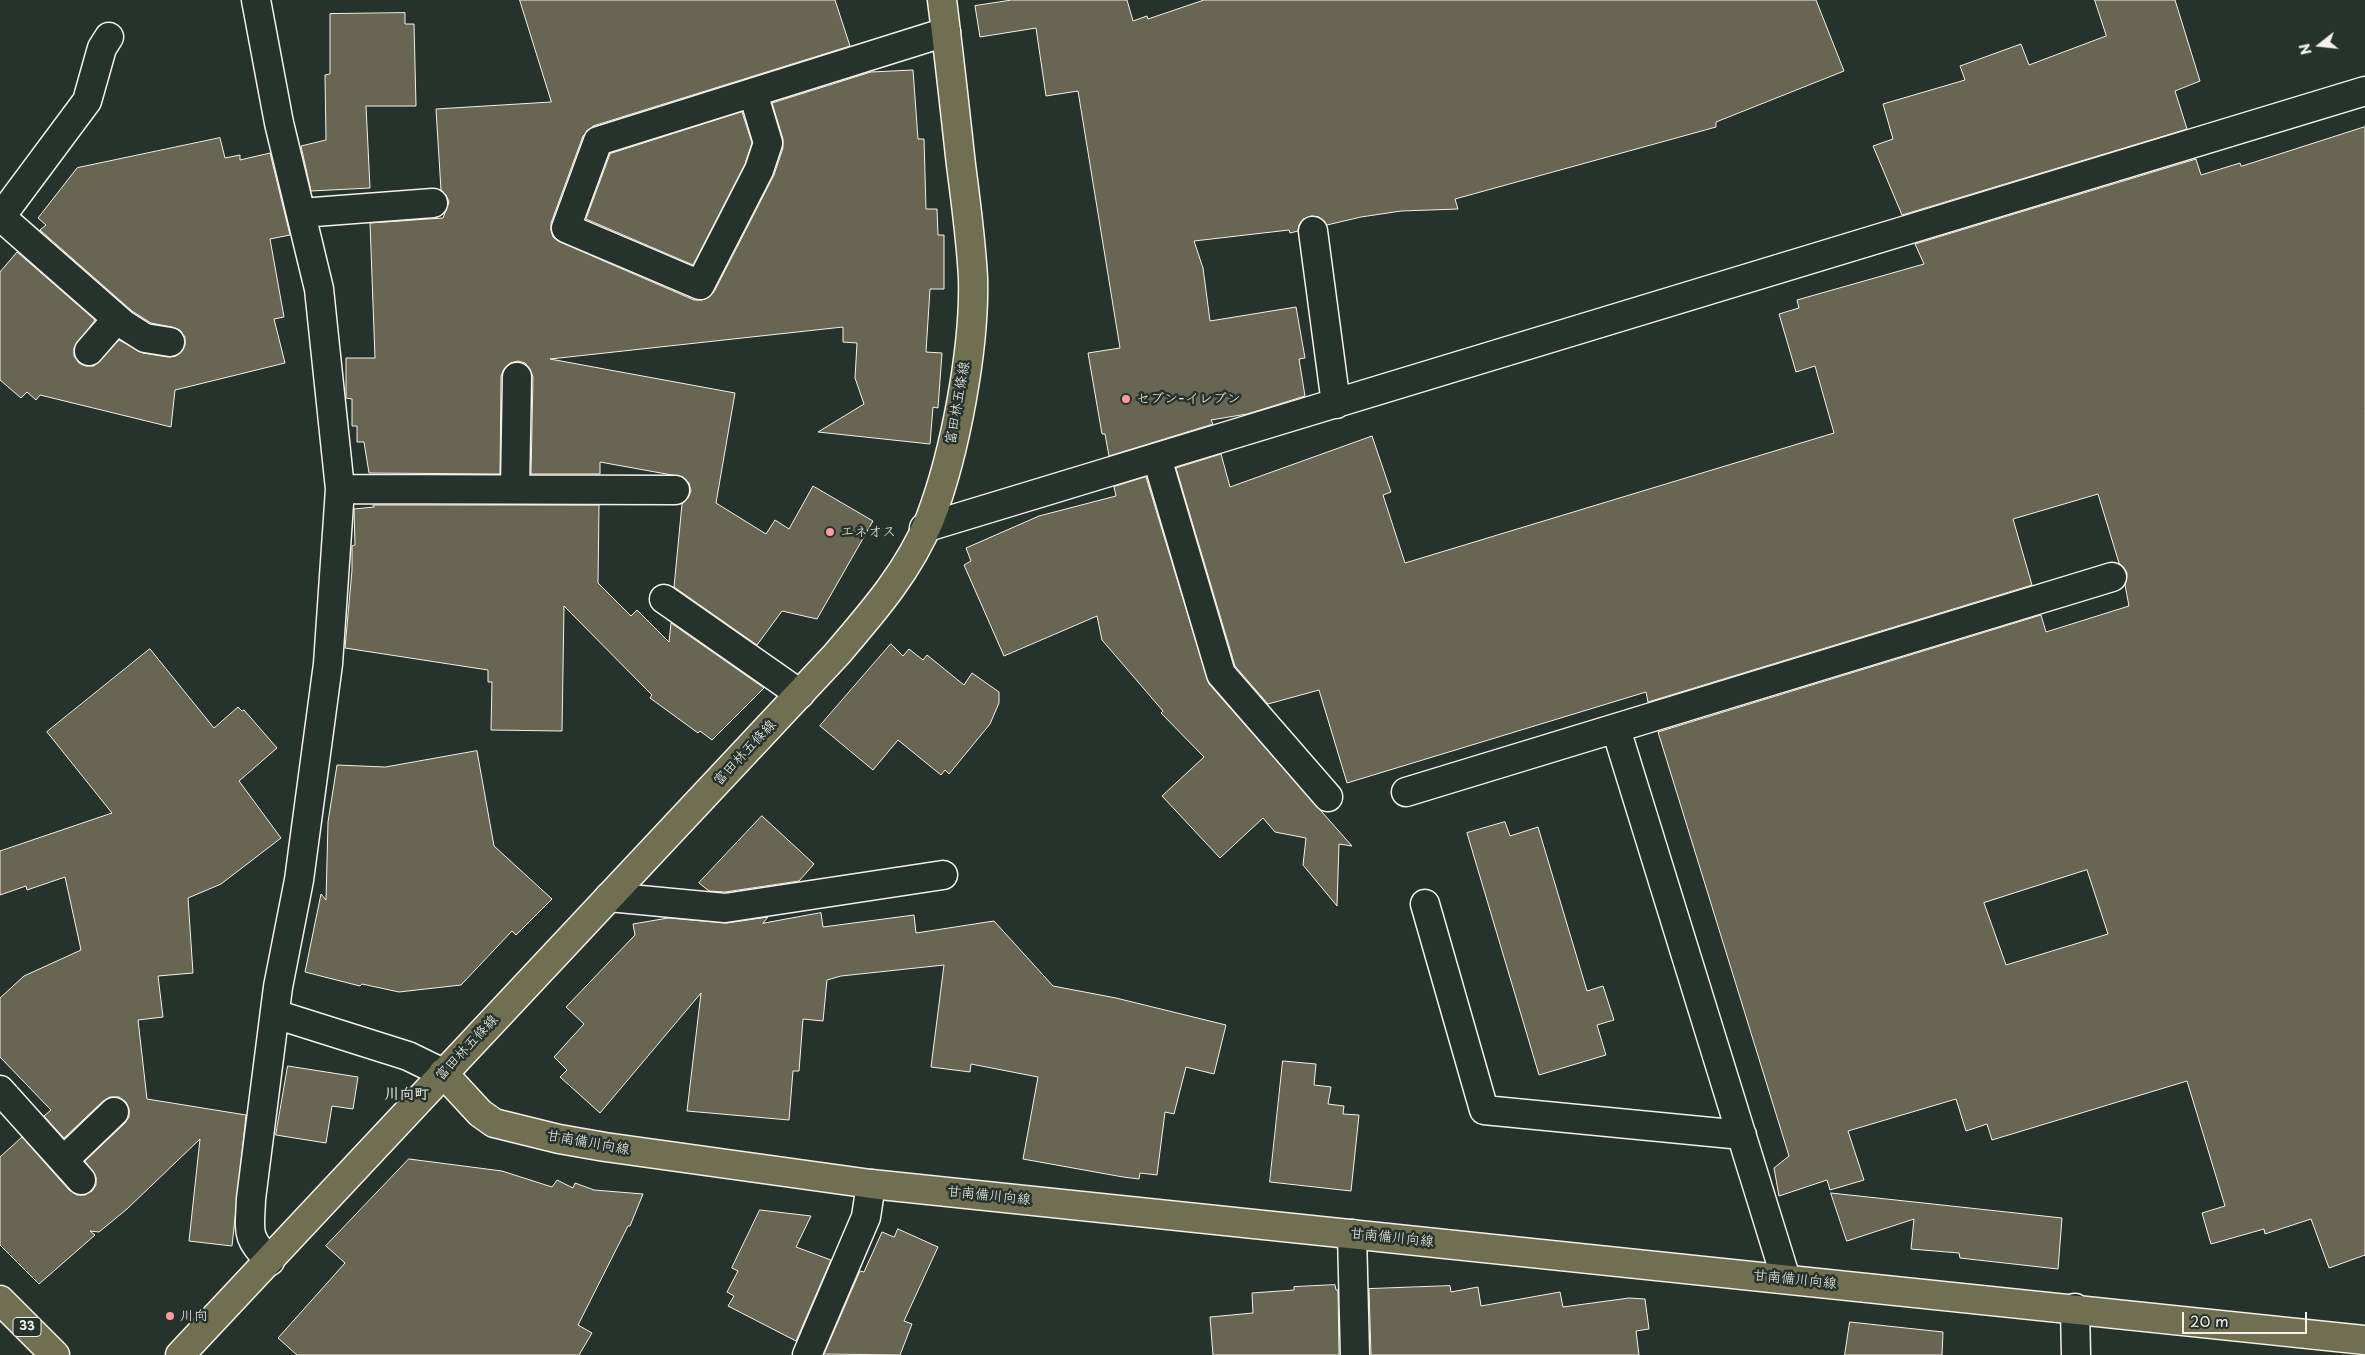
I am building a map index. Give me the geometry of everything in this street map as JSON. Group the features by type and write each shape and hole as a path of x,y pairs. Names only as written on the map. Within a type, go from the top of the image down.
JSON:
{"main road":[{"name":"富田林五條線","path":"180,1355 270,1262 443,1073 800,694 889,592 909,559 929,520 956,424 966,370 972,310 968,219 942,0"},
{"name":"甘南備川向線","path":"443,1073 480,1113 494,1123 513,1128 605,1147 871,1184 2075,1308 2365,1340"},
{"name":"33","path":"0,1300 55,1355"}],"street":[{"path":"256,0 279,123 319,289 340,489 328,664 299,880 278,987 252,1199 250,1228 253,1245 270,1262"},
{"path":"753,93 768,143 759,170 700,285 566,228 598,142 753,93 946,32"},
{"path":"109,37 102,48 87,101 1,218 117,319 145,338 170,342"},
{"path":"924,528 2365,91"},
{"path":"301,212 433,202"},
{"path":"1313,231 1336,404"},
{"path":"89,351 117,319"},
{"path":"515,489 517,377"},
{"path":"1158,458 1221,674 1328,797"},
{"path":"340,489 675,490"},
{"path":"1406,792 2112,577"},
{"path":"664,599 800,694"},
{"path":"1616,729 1786,1279"},
{"path":"610,897 725,908 943,875"},
{"path":"1425,904 1484,1110 1742,1135"},
{"path":"275,1014 408,1056 443,1073"},
{"path":"5,1106 72,1170 114,1112"},
{"path":"807,1355 866,1217 871,1184"},
{"path":"1352,1234 1355,1355"},
{"path":"2075,1308 2076,1355"}],"building":[{"path":"520,0 835,0 850,46 593,126 583,136 551,223 553,237 560,242 694,300 708,298 714,292 774,175 783,148 783,139 772,103 871,72 913,70 918,139 924,139 926,209 937,209 938,235 944,235 944,289 930,289 926,352 942,353 938,408 933,407 930,444 818,432 864,404 855,378 857,343 843,342 843,327 550,359 735,393 716,503 766,534 775,520 789,529 813,486 873,521 817,619 782,611 757,645 674,587 682,504 688,498 691,491 689,483 683,477 600,462 600,474 531,474 533,377 525,363 518,361 510,363 504,369 501,376 500,474 369,473 364,442 357,442 357,426 352,426 352,399 346,398 346,358 375,358 370,223 443,218 449,202 441,190 436,109 551,102"},
{"path":"1012,0 1127,0 1133,21 1147,16 1148,19 1204,0 1816,0 1844,71 1716,122 1716,127 1455,199 1458,209 1401,211 1361,217 1327,225 1319,217 1311,216 1303,219 1298,231 1290,233 1289,230 1194,241 1203,268 1210,321 1296,307 1305,358 1299,359 1305,396 1247,414 1211,420 1213,424 1109,456 1105,434 1102,434 1088,353 1120,348 1078,91 1046,96 1036,28 980,37 975,6"},
{"path":"2095,0 2175,0 2200,81 2175,91 2187,129 1902,215 1873,146 1893,139 1883,104 1965,80 1960,66 2021,44 2029,65 2106,36"},
{"path":"405,13 405,24 414,24 416,106 366,106 370,188 311,191 301,146 326,140 325,75 330,74 330,14"},
{"path":"742,112 752,143 745,164 693,265 586,219 610,154"},
{"path":"2365,127 2365,1255 2329,1268 2311,1219 2265,1234 2264,1229 2211,1244 2202,1213 2225,1206 2187,1081 1992,1140 1987,1124 1966,1131 1956,1099 1848,1131 1864,1180 1830,1190 1827,1180 1779,1196 1774,1168 1789,1156 1658,732 2041,615 2046,632 2129,606 2125,585 2127,573 2119,563 2098,494 2013,519 2032,585 1648,702 1646,692 1347,783 1319,690 1268,704 1235,666 1176,468 1221,454 1230,487 1372,436 1391,492 1383,495 1405,563 1834,433 1815,366 1796,372 1779,314 1799,308 1797,300 1924,264 1915,244 2196,159 2201,175 2240,163 2241,166","holes":["2087,870 2108,934 2006,965 1984,903"]},
{"path":"220,138 225,158 240,155 240,160 270,153 290,235 270,239 284,317 274,319 285,363 175,390 171,427 40,395 36,400 27,392 21,398 0,380 0,272 17,252 95,320 74,348 74,356 79,363 86,366 94,366 119,340 143,353 168,357 176,356 182,351 185,345 185,337 180,330 151,323 132,311 40,230 46,225 38,218 77,168"},
{"path":"1146,477 1209,684 1352,846 1339,844 1337,906 1303,865 1306,838 1275,832 1263,818 1220,858 1162,796 1204,757 1161,713 1163,711 1102,640 1097,616 1004,656 964,565 971,561 966,548 1039,516 1116,496 1114,487"},
{"path":"373,505 599,505 598,583 631,616 637,610 669,642 671,623 764,688 712,740 700,731 698,733 650,698 652,695 564,606 562,731 491,730 492,682 488,682 488,670 345,648 352,570 352,546 355,545 354,509 374,507"},
{"path":"891,644 903,656 909,649 923,660 927,655 964,685 972,673 999,692 999,703 990,724 949,774 945,770 941,775 898,740 873,770 820,726"},
{"path":"150,649 214,728 238,707 242,711 244,710 277,748 239,781 281,838 221,884 188,898 193,973 158,976 163,1017 138,1020 147,1099 246,1115 232,1246 189,1241 200,1139 127,1209 99,1232 90,1231 95,1235 39,1284 0,1245 0,1157 22,1137 69,1190 77,1195 85,1195 92,1191 96,1185 96,1177 85,1161 125,1123 129,1117 129,1109 126,1102 119,1097 110,1097 103,1101 64,1138 44,1116 51,1110 0,1057 0,998 24,976 81,950 65,877 27,890 26,886 0,895 0,851 112,813 47,732"},
{"path":"477,751 494,846 552,899 516,935 512,931 461,985 399,992 362,984 360,986 305,972 321,894 326,900 328,822 337,765 385,767"},
{"path":"762,816 814,864 799,881 725,892 709,891 699,883"},
{"path":"1505,822 1510,836 1538,827 1587,991 1603,986 1614,1020 1597,1025 1606,1055 1539,1075 1467,833"},
{"path":"821,913 823,927 914,915 916,933 994,921 1053,986 1116,998 1226,1025 1214,1074 1186,1067 1174,1114 1165,1112 1157,1175 1140,1173 1139,1179 1023,1159 1038,1077 971,1064 970,1072 931,1067 944,965 841,976 827,980 823,1021 803,1019 799,1071 793,1071 789,1120 687,1111 701,993 600,1113 560,1077 567,1070 554,1057 584,1024 566,1007 635,935 633,924 668,918 727,923 768,917 763,923"},
{"path":"1283,1061 1316,1064 1314,1085 1331,1087 1328,1104 1344,1106 1343,1114 1359,1115 1351,1191 1270,1182"},
{"path":"288,1066 358,1077 353,1109 332,1106 326,1143 276,1135"},
{"path":"409,1159 502,1171 552,1187 557,1180 573,1188 575,1183 594,1190 643,1194 630,1226 628,1226 578,1325 592,1333 579,1355 297,1355 278,1338 345,1263 326,1246"},
{"path":"1831,1193 2062,1218 2058,1269 1960,1258 1959,1253 1911,1249 1914,1219 1847,1241"},
{"path":"760,1210 811,1216 796,1247 831,1260 796,1341 728,1306 734,1296 727,1292 738,1271 732,1268"},
{"path":"898,1229 938,1247 904,1321 912,1324 900,1355 824,1354 860,1271 864,1272 882,1232 894,1237"},
{"path":"1335,1285 1336,1290 1338,1290 1339,1355 1213,1355 1210,1317 1253,1313 1252,1293 1294,1290 1294,1287"},
{"path":"1450,1286 1451,1292 1478,1287 1481,1306 1560,1292 1563,1307 1629,1298 1645,1299 1649,1329 1636,1331 1639,1355 1371,1355 1369,1289"},
{"path":"1850,1322 1943,1332 1942,1355 1845,1355"}],"place":[{"name":"セブン-イレブン","path":"1126,399"},
{"name":"エネオス","path":"830,532"},
{"name":"川向","path":"170,1316"}],"district":[{"name":"川向町","path":"407,1095"}]}
